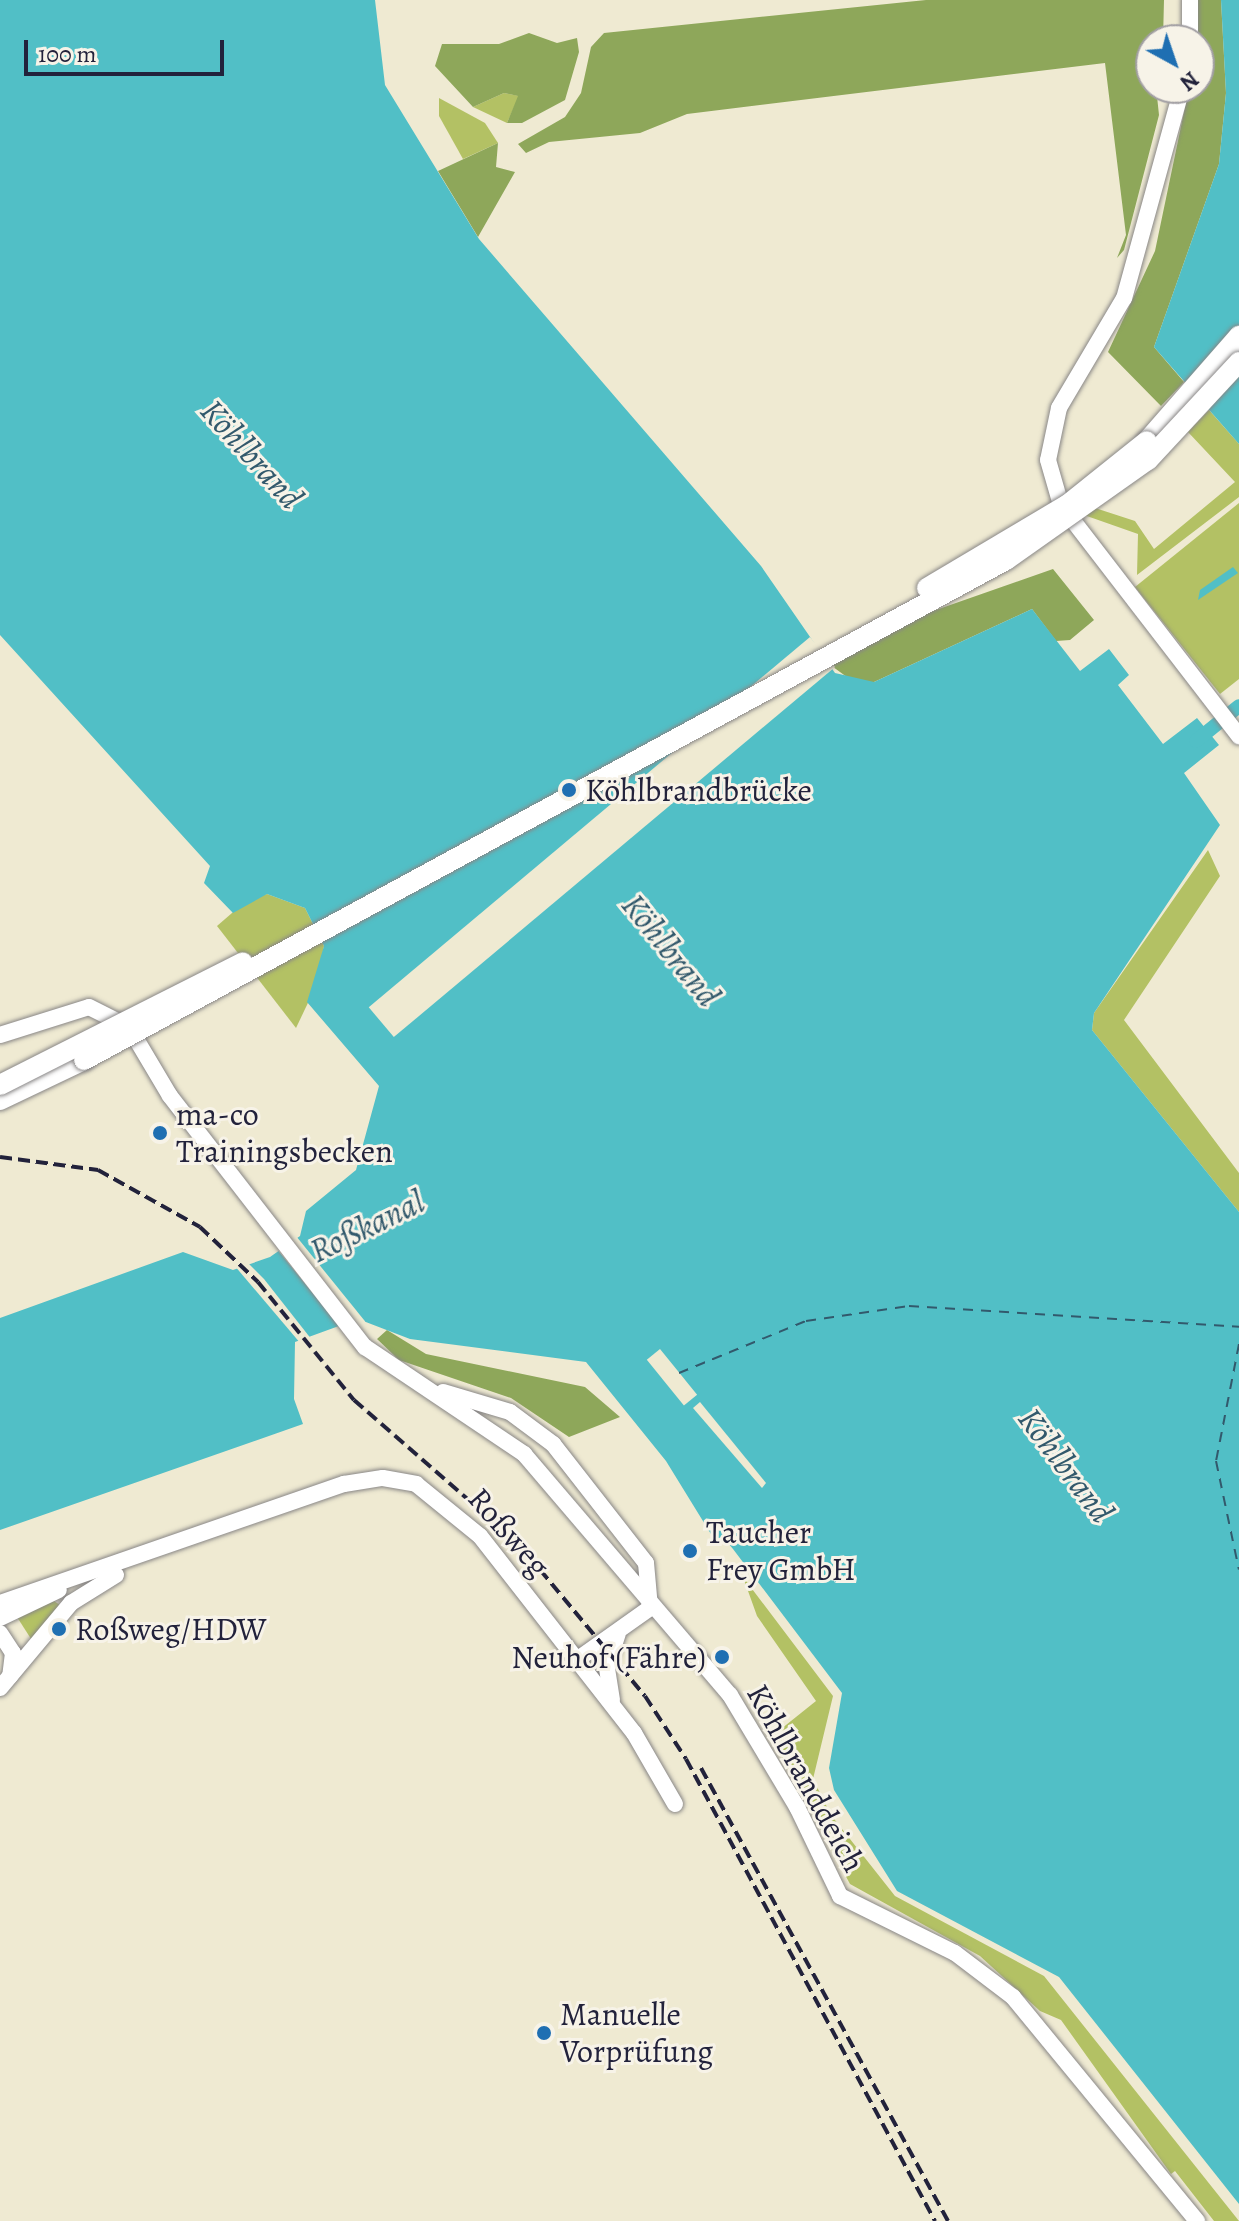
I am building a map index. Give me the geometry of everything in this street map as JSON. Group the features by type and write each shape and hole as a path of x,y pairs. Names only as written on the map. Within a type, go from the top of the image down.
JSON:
{"main road":[{"path":"0,1085 245,961 1013,540 1147,441 1239,336"},
{"path":"0,1100 146,1031 1006,560 1126,479 1239,362"}],"street":[{"path":"1190,0 1190,24"},
{"path":"1178,104 1124,298 1059,408 1048,460 1061,505 1239,736"},
{"name":"Köhlbranddeich","path":"0,1035 89,1007 129,1027 170,1096 353,1331 418,1386 524,1454 650,1608 738,1707 840,1896 955,1953 1013,1997 1197,2221"},
{"name":"Köhlbranddeich","path":"418,1386 510,1412 553,1444 646,1563 650,1608"},
{"name":"Roßweg","path":"0,1603 156,1553 344,1484 401,1480 435,1493 464,1517 613,1705 675,1804"},
{"name":"Roßweg","path":"3,1684 71,1603 156,1553"},
{"name":"Roßweg","path":"0,1618 74,1581"},
{"path":"578,1659 619,1633 650,1608"},
{"name":"Roßweg","path":"0,1633 13,1656 3,1684"},
{"path":"613,1705 607,1667 619,1633"}],"green space":[{"path":"926,0 1164,0 1163,24 1135,24 1135,104 1158,104 1159,115 1124,250 1117,258 1126,235 1105,63 687,114 640,133 549,142 526,153 518,144 565,117 581,93 591,47 604,33"},
{"path":"1193,0 1221,0 1226,93 1219,164 1154,347 1184,382 1161,406 1108,352 1155,251 1186,104 1215,104 1215,24 1195,24"},
{"path":"529,33 557,43 577,38 579,52 565,100 522,123 507,123 518,96 504,93 473,107 435,66 442,44 499,44"},
{"path":"504,93 519,96 507,123 473,107"},
{"path":"439,98 485,123 498,143 463,159 439,116"},
{"path":"498,143 496,167 515,172 478,237 438,171"},
{"path":"1209,410 1239,444 1239,497 1137,575 1138,534 1084,515 1092,507 1135,521 1154,549 1235,482 1188,432"},
{"path":"1239,503 1239,679 1220,694 1135,587"},
{"path":"1053,569 1094,620 1070,640 1056,641 1032,609 874,682 855,683 825,661 933,611"},
{"path":"1208,850 1220,876 1124,1020 1239,1173 1239,1212 1092,1030 1094,1013"},
{"path":"267,894 305,908 324,946 316,986 296,1028 217,926 247,900"},
{"path":"387,1330 426,1354 585,1387 620,1417 569,1437 511,1398 399,1360 377,1339"},
{"path":"743,1577 833,1696 813,1779 831,1815 895,1896 1044,1976 1239,2221 1214,2221 1175,2171 1171,2174 1061,2020 1040,2011 980,1956 850,1884 771,1737 816,1701 757,1616"},
{"path":"54,1601 60,1605 33,1642 17,1617"}],"water":[{"path":"0,0 375,0 385,85 479,239 761,566 835,673 874,682 1032,609 1080,671 1109,649 1129,675 1118,685 1163,744 1197,718 1219,745 1184,773 1220,825 1094,1013 1092,1030 1239,1212 1239,2204 1059,1977 897,1891 834,1790 829,1768 842,1693 733,1549 723,1537 714,1539 666,1461 586,1362 410,1339 358,1319 295,1342 294,1399 303,1424 0,1530 0,1318 183,1252 233,1270 270,1257 300,1236 306,1211 356,1170 379,1086 307,1002 324,946 305,908 267,894 233,913 204,883 210,866 0,635"},
{"path":"1221,0 1239,0 1239,444 1154,347 1219,164 1226,93"},
{"path":"1233,567 1238,573 1198,600 1200,590"}],"pier":[{"path":"810,637 835,667 394,1037 369,1007"},
{"path":"296,1236 365,1321 347,1336 278,1250"},
{"path":"246,1261 312,1340 301,1344 234,1265"},
{"path":"660,1349 697,1395 684,1406 647,1360"},
{"path":"700,1402 766,1483 762,1488 693,1408"}],"waterway":[{"path":"1196,741 1239,706"}],"ferry route":[{"path":"679,1373 806,1321 909,1306 1239,1327"},
{"path":"1239,1344 1216,1461 1239,1570"}],"railway":[{"path":"0,1157 98,1170 200,1227 258,1282 354,1400 517,1542 645,1696 686,1759 935,2221"},
{"path":"701,1768 948,2221"}],"place":[{"name":"Köhlbrandbrücke","path":"569,790"},
{"name":"ma-co Trainingsbecken","path":"160,1133"},
{"name":"Taucher Frey GmbH","path":"690,1551"},
{"name":"Roßweg/HDW","path":"59,1629"},
{"name":"Neuhof (Fähre)","path":"722,1657"},
{"name":"Manuelle Vorprüfung","path":"544,2033"}],"water label":[{"name":"Köhlbrand","path":"252,454"},
{"name":"Köhlbrand","path":"671,950"},
{"name":"Roßkanal","path":"367,1226"},
{"name":"Köhlbrand","path":"1066,1465"}]}
